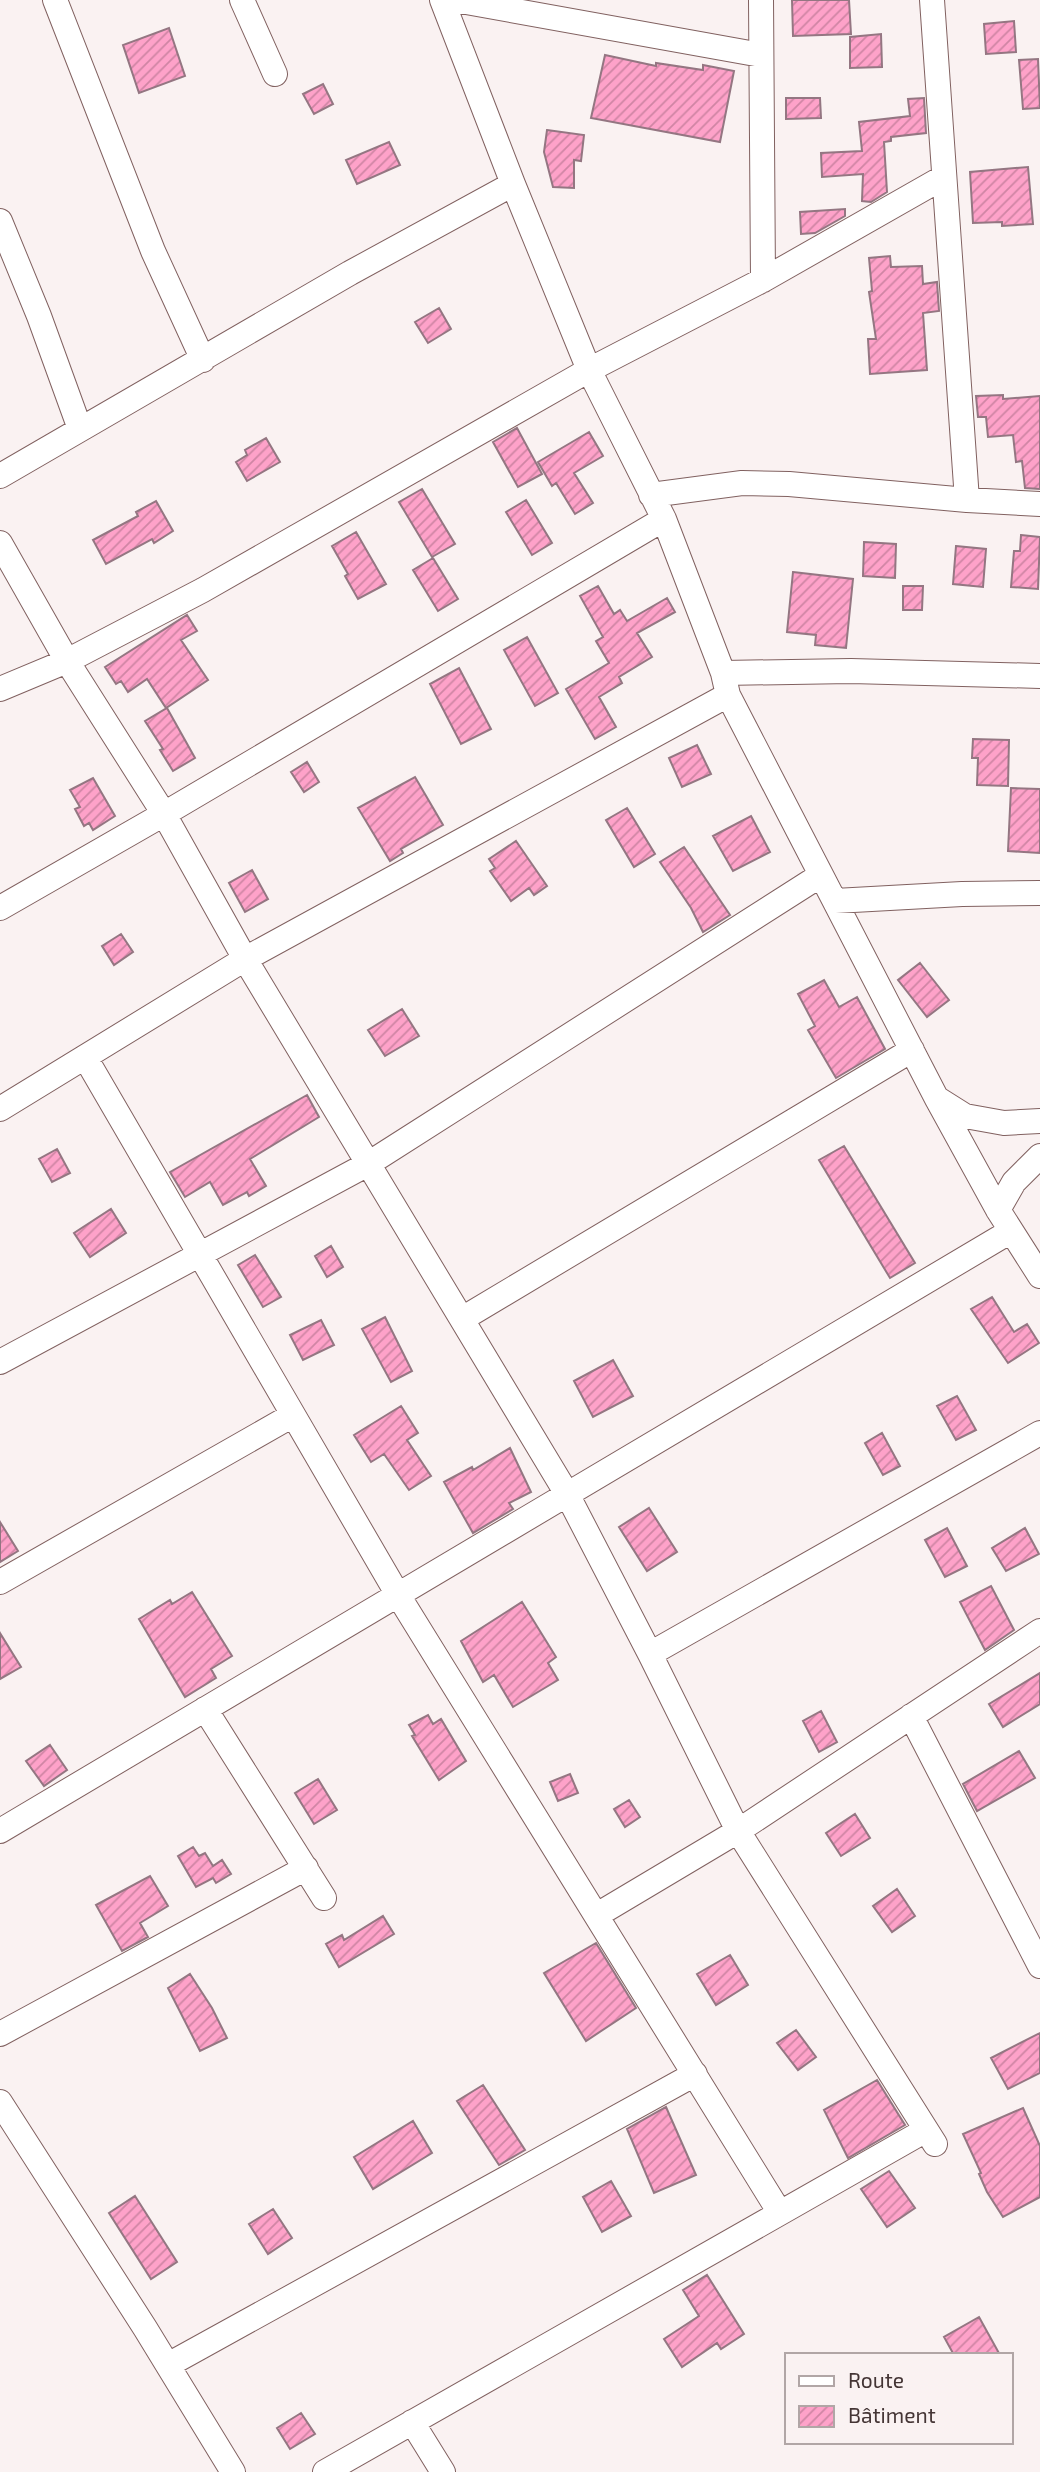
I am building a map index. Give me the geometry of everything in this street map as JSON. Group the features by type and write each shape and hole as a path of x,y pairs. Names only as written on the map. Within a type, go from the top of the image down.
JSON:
{"street":[{"path":"55,0 153,251 203,360"},
{"path":"242,0 275,74"},
{"path":"442,0 589,370 664,519 726,684 937,1099 1005,1221 1040,1276"},
{"path":"454,0 761,55"},
{"path":"761,0 762,280"},
{"path":"932,0 967,500"},
{"path":"0,690 67,661 203,590 589,370 762,280 944,177"},
{"path":"0,476 350,273 513,184"},
{"path":"0,221 39,316 80,429"},
{"path":"652,495 742,483 1040,504"},
{"path":"0,908 664,519"},
{"path":"0,543 67,661 164,814 245,959 567,1494 738,1831 931,2137 780,2213 325,2472"},
{"path":"0,1109 245,959 726,684 851,671 1040,676"},
{"path":"0,1362 368,1164 821,875"},
{"path":"835,901 1040,893"},
{"path":"462,1319 912,1050"},
{"path":"85,1057 398,1595 780,2213"},
{"path":"937,1099 965,1116 1004,1124 1040,1121"},
{"path":"0,1831 567,1494 1005,1221 1014,1182 1040,1156"},
{"path":"0,1582 293,1415"},
{"path":"650,1654 1040,1433"},
{"path":"597,1915 738,1831 1040,1630"},
{"path":"205,1709 324,1898"},
{"path":"911,1716 1040,1966"},
{"path":"0,2034 306,1868"},
{"path":"167,2365 695,2074"},
{"path":"0,2102 233,2472"},
{"path":"412,2423 443,2472"}],"building":[{"path":"792,0 849,0 851,34 793,36"},
{"path":"1014,21 1016,52 986,54 984,24"},
{"path":"169,28 185,76 139,93 123,45"},
{"path":"881,34 882,67 850,68 850,37"},
{"path":"605,55 656,66 656,63 703,70 703,65 734,71 720,142 591,118"},
{"path":"1038,59 1040,108 1023,109 1019,60"},
{"path":"323,84 333,104 314,114 303,94"},
{"path":"786,98 820,98 821,118 786,119"},
{"path":"924,98 926,133 891,137 891,141 884,142 887,192 871,202 862,201 863,174 822,177 821,153 862,151 859,122 910,116 908,99"},
{"path":"547,130 584,135 581,161 574,160 574,188 553,187 544,152"},
{"path":"389,142 400,165 357,184 346,160"},
{"path":"1028,167 1033,224 1002,226 1002,222 973,223 970,172"},
{"path":"845,209 845,216 815,233 801,234 800,212"},
{"path":"890,256 891,267 922,266 923,284 937,282 939,311 923,313 927,370 870,374 868,339 876,339 869,292 872,291 869,258"},
{"path":"439,308 451,329 428,343 415,322"},
{"path":"1003,395 1003,399 1040,396 1040,489 1025,488 1022,461 1016,462 1013,435 988,437 986,417 978,417 976,396"},
{"path":"517,428 542,474 518,487 493,442"},
{"path":"589,432 603,456 574,473 593,503 575,514 556,483 552,486 538,462"},
{"path":"266,438 280,462 247,481 236,462 247,455 245,450"},
{"path":"422,489 455,544 432,557 399,502"},
{"path":"526,500 552,543 532,555 506,512"},
{"path":"156,501 173,531 154,543 152,539 106,564 93,540 138,516 136,512"},
{"path":"356,532 386,584 358,599 332,546"},
{"path":"1021,535 1040,537 1038,589 1011,587 1014,551 1020,551"},
{"path":"864,542 896,544 895,578 863,576"},
{"path":"956,546 986,549 983,587 953,584"},
{"path":"433,558 458,599 438,611 413,570"},
{"path":"793,572 853,579 846,648 815,645 816,635 787,632"},
{"path":"598,586 614,614 620,610 627,621 667,598 675,612 637,633 652,657 619,677 622,683 599,697 616,727 595,739 566,689 609,663 596,641 603,637 580,596"},
{"path":"903,586 923,586 922,610 903,610"},
{"path":"187,615 197,631 181,640 208,680 166,708 147,679 128,692 121,681 116,684 105,667"},
{"path":"527,637 558,693 535,706 504,650"},
{"path":"459,668 491,729 461,744 430,684"},
{"path":"167,708 195,758 173,771 145,721"},
{"path":"973,739 1009,740 1008,786 977,785 978,758 972,758"},
{"path":"697,745 711,774 682,787 669,758"},
{"path":"307,762 319,782 304,792 291,772"},
{"path":"415,777 443,825 401,849 403,853 390,861 358,808"},
{"path":"93,778 115,816 93,830 89,823 84,826 75,809 80,807 70,790"},
{"path":"1011,788 1040,789 1040,853 1008,851"},
{"path":"627,808 655,854 634,867 606,820"},
{"path":"751,816 770,852 733,871 713,836"},
{"path":"516,841 547,886 534,895 529,888 511,901 490,871 495,868 489,859"},
{"path":"684,847 730,915 703,932 691,908 660,862"},
{"path":"252,870 268,899 245,912 229,883"},
{"path":"121,934 133,952 114,965 102,946"},
{"path":"920,963 949,1000 927,1017 898,980"},
{"path":"824,980 839,1007 857,997 885,1049 836,1078 808,1030 815,1026 798,994"},
{"path":"402,1009 419,1036 385,1056 368,1030"},
{"path":"307,1095 319,1117 250,1159 266,1186 249,1196 247,1192 223,1205 210,1182 185,1197 170,1172"},
{"path":"844,1146 915,1263 890,1278 819,1160"},
{"path":"57,1149 70,1173 52,1182 39,1159"},
{"path":"111,1209 126,1233 90,1257 74,1233"},
{"path":"331,1246 343,1267 327,1277 315,1256"},
{"path":"255,1255 281,1297 263,1307 238,1265"},
{"path":"992,1297 1014,1332 1027,1324 1039,1343 1008,1363 971,1309"},
{"path":"385,1317 412,1371 391,1382 362,1329"},
{"path":"321,1320 334,1345 303,1360 290,1335"},
{"path":"613,1360 633,1396 593,1417 574,1381"},
{"path":"957,1396 976,1430 956,1440 937,1406"},
{"path":"401,1406 418,1433 407,1440 431,1476 409,1490 384,1454 371,1462 354,1435"},
{"path":"882,1433 900,1466 883,1475 865,1443"},
{"path":"510,1448 531,1492 509,1503 513,1509 473,1533 444,1482 472,1467 473,1470"},
{"path":"649,1508 677,1552 647,1571 619,1527"},
{"path":"0,1522 18,1551 0,1562"},
{"path":"947,1528 967,1566 945,1577 925,1540"},
{"path":"1025,1528 1039,1554 1006,1571 992,1548"},
{"path":"991,1586 1014,1630 985,1650 960,1602"},
{"path":"192,1592 232,1656 211,1669 216,1678 185,1697 139,1619 170,1600 172,1604"},
{"path":"522,1602 556,1657 548,1663 558,1680 513,1707 494,1675 483,1682 461,1641"},
{"path":"0,1633 21,1667 0,1679"},
{"path":"1040,1673 1040,1704 1003,1727 989,1704"},
{"path":"821,1711 837,1742 819,1752 803,1721"},
{"path":"428,1715 433,1724 441,1719 466,1761 439,1780 412,1736 415,1735 409,1725"},
{"path":"50,1745 67,1770 44,1786 26,1761"},
{"path":"1019,1751 1035,1778 977,1811 963,1784"},
{"path":"570,1774 578,1793 558,1801 550,1782"},
{"path":"318,1779 337,1810 314,1824 295,1793"},
{"path":"629,1800 640,1817 625,1827 614,1809"},
{"path":"855,1814 870,1838 841,1856 826,1833"},
{"path":"193,1847 199,1856 205,1853 213,1866 222,1860 231,1874 216,1883 213,1878 196,1887 178,1856"},
{"path":"150,1876 168,1906 140,1923 148,1937 122,1951 96,1905"},
{"path":"897,1889 915,1916 892,1932 873,1906"},
{"path":"383,1916 394,1934 339,1967 326,1944 342,1935 344,1940"},
{"path":"596,1943 636,2008 586,2041 544,1973"},
{"path":"730,1955 748,1985 716,2005 697,1974"},
{"path":"190,1974 227,2038 200,2051 168,1988"},
{"path":"796,2030 816,2057 798,2070 777,2043"},
{"path":"1040,2033 1040,2073 1008,2089 991,2058"},
{"path":"877,2080 905,2125 848,2158 824,2110"},
{"path":"483,2085 525,2150 499,2165 457,2101"},
{"path":"666,2107 696,2175 654,2193 627,2129"},
{"path":"1023,2108 1040,2146 1040,2197 1003,2217 987,2192 963,2134"},
{"path":"413,2121 432,2153 373,2189 354,2157"},
{"path":"889,2171 915,2208 887,2227 861,2189"},
{"path":"611,2181 631,2216 602,2232 583,2197"},
{"path":"135,2196 177,2262 151,2279 109,2213"},
{"path":"273,2209 292,2238 268,2254 249,2224"},
{"path":"707,2275 744,2334 721,2349 717,2343 682,2367 664,2339 699,2316 683,2290"},
{"path":"979,2317 999,2353 953,2353 944,2337"},
{"path":"301,2413 315,2434 290,2449 277,2428"}]}
